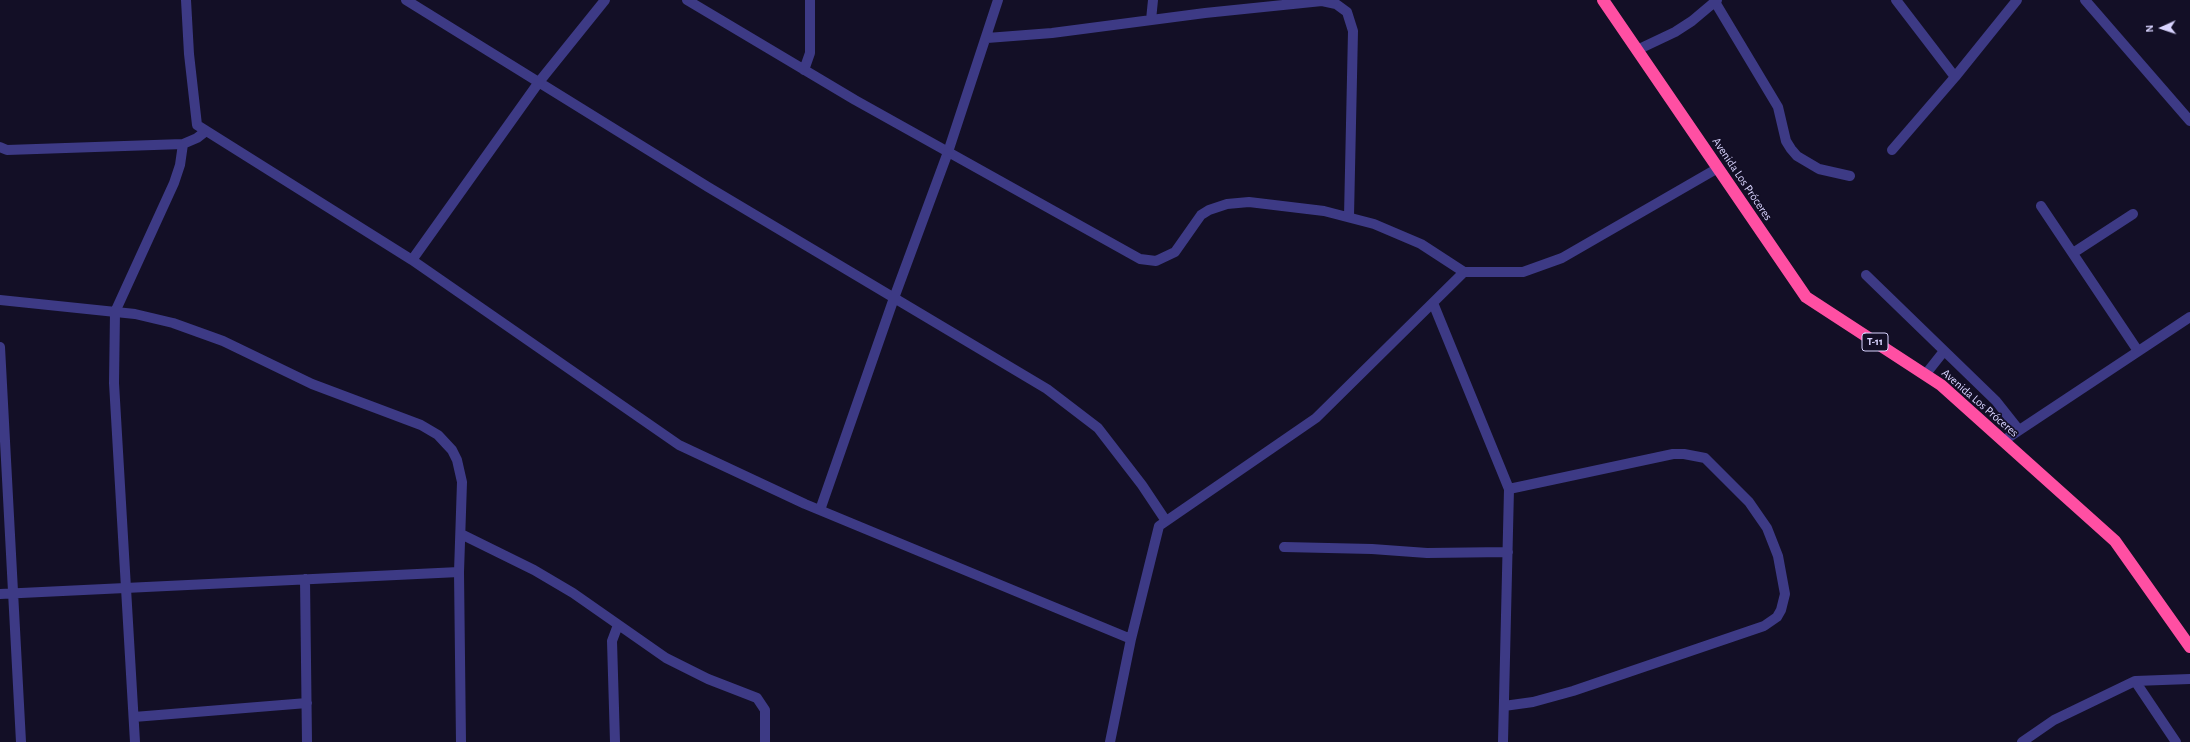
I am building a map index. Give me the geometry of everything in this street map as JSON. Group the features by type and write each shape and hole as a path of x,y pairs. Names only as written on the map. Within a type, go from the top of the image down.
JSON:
{"highway":[{"name":"Avenida Los Próceres","path":"1603,0 1806,297 1941,385 2115,542 2190,647"}],"street":[{"path":"186,0 189,54 197,125 412,260 679,445 820,510 1131,639"},
{"path":"406,0 894,298 1020,372 1098,428 1142,484 1166,521"},
{"path":"412,260 539,82 605,0"},
{"path":"687,0 804,70 948,152 1133,256 1148,261 1163,259 1175,252 1201,215 1227,204 1249,202 1281,204 1349,216 1374,224 1421,244 1464,272 1523,272 1562,258 1718,168"},
{"path":"804,70 810,53 810,0"},
{"path":"820,510 894,298 948,152 987,38 998,0"},
{"path":"1151,20 1153,0"},
{"path":"1896,0 1955,77"},
{"path":"1892,150 1955,77 2017,0"},
{"path":"2085,0 2190,120"},
{"path":"987,38 1052,34 1151,20 1330,1 1342,8 1350,18 1353,31 1349,216"},
{"path":"1637,50 1675,32 1716,1 1778,107 1786,141 1791,149 1797,156 1819,169 1850,176"},
{"path":"0,147 7,150 182,144 197,138 206,130"},
{"path":"135,742 114,383 115,312 174,183 180,165 182,144"},
{"path":"2041,206 2138,351"},
{"path":"2073,253 2133,214"},
{"path":"1110,742 1131,639 1159,526 1316,418 1464,272"},
{"path":"1866,275 1996,401 2019,430"},
{"path":"0,300 115,312 154,318 198,331 312,384 421,425 438,435 452,450 460,470 463,495 459,572 461,742"},
{"path":"1432,303 1509,489 1504,742"},
{"path":"2003,441 2190,317"},
{"path":"0,347 21,742"},
{"path":"1925,375 1944,351"},
{"path":"1504,706 1533,702 1573,691 1764,626 1777,617 1781,610 1785,594 1778,556 1762,521 1749,502 1705,458 1684,454 1673,454 1509,489"},
{"path":"461,534 534,570 573,593 666,658 687,669 757,698 765,710 765,742"},
{"path":"1284,547 1350,548 1427,553 1508,552"},
{"path":"0,594 126,586 459,572"},
{"path":"305,578 307,742"},
{"path":"615,742 612,641 618,625"},
{"path":"2022,742 2054,720 2135,682 2190,679"},
{"path":"2135,682 2176,742"},
{"path":"134,717 307,703"}]}
